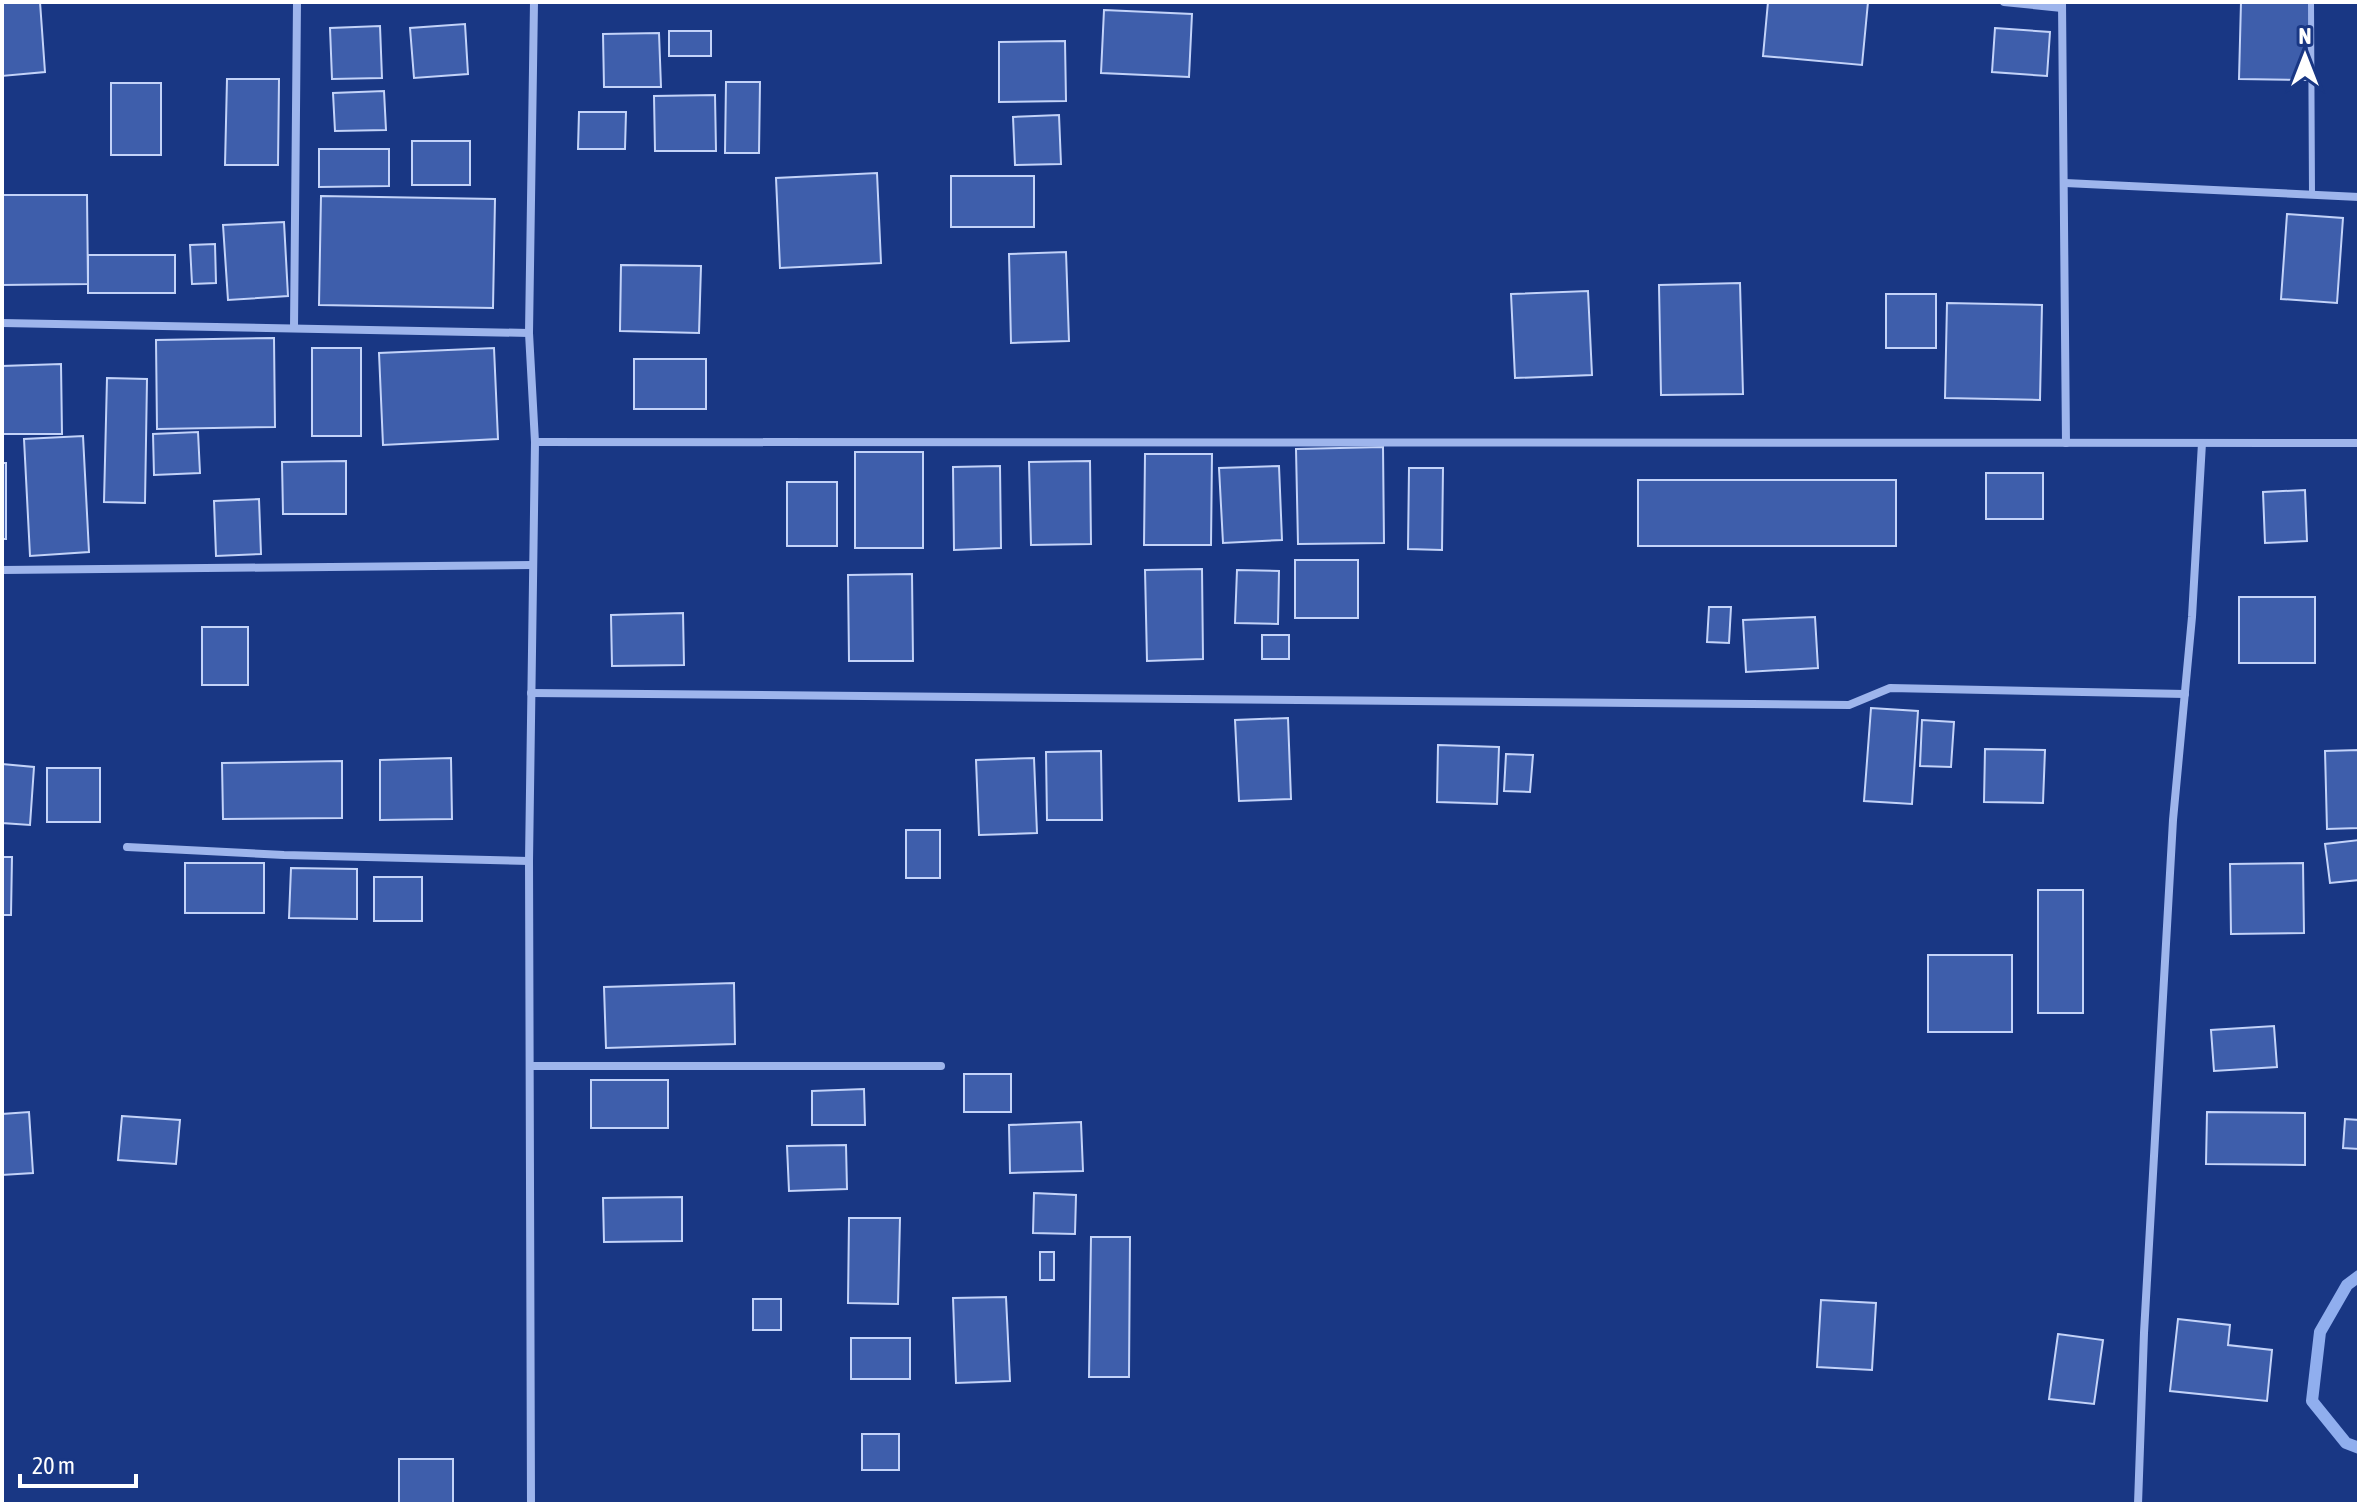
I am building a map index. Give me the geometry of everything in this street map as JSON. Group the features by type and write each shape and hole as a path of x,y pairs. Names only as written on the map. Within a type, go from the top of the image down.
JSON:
{"street":[{"path":"294,328 297,2"},
{"path":"531,1504 529,861 535,442 529,333 534,2"},
{"path":"2004,2 2062,5 2066,443"},
{"path":"2065,183 2359,197"},
{"path":"2,323 529,333"},
{"path":"535,442 2359,443"},
{"path":"2138,1504 2144,1333 2173,820 2192,617 2202,443"},
{"path":"2,570 533,565"},
{"path":"531,693 1834,705 1849,705 1890,688 2185,694"},
{"path":"127,847 284,855 529,861"},
{"path":"530,1066 941,1066"}],"lane":[{"path":"2311,2 2312,195"}],"building":[{"path":"2,2 40,2 45,72 2,76"},
{"path":"1768,2 1868,2 1862,65 1763,56"},
{"path":"2241,2 2310,2 2309,80 2239,79"},
{"path":"1104,10 1192,14 1189,77 1101,73"},
{"path":"465,24 468,74 414,78 410,28"},
{"path":"380,26 382,78 332,79 330,28"},
{"path":"1995,28 2050,32 2047,76 1992,72"},
{"path":"669,31 711,31 711,56 669,56"},
{"path":"659,33 661,87 604,87 603,34"},
{"path":"1065,41 1066,101 999,102 999,42"},
{"path":"227,79 279,79 278,165 225,165"},
{"path":"726,82 760,82 759,153 725,153"},
{"path":"111,83 161,83 161,155 111,155"},
{"path":"384,91 386,130 335,131 333,93"},
{"path":"715,95 716,151 655,151 654,96"},
{"path":"579,112 626,112 625,149 578,149"},
{"path":"1059,115 1061,164 1015,165 1013,117"},
{"path":"412,141 470,141 470,185 412,185"},
{"path":"319,149 389,149 389,186 319,187"},
{"path":"877,173 881,263 780,268 776,178"},
{"path":"951,176 1034,176 1034,227 951,227"},
{"path":"2,195 87,195 88,284 2,285"},
{"path":"321,196 495,199 493,308 319,305"},
{"path":"2287,214 2343,218 2337,303 2281,299"},
{"path":"284,222 288,296 228,300 223,225"},
{"path":"215,244 216,283 192,284 190,245"},
{"path":"1066,252 1069,341 1011,343 1009,254"},
{"path":"88,255 175,255 175,293 88,293"},
{"path":"621,265 701,266 699,333 620,331"},
{"path":"1740,283 1743,394 1661,395 1659,285"},
{"path":"1588,291 1592,375 1515,378 1511,294"},
{"path":"1886,294 1936,294 1936,348 1886,348"},
{"path":"1947,303 2042,305 2040,400 1945,398"},
{"path":"274,338 275,427 157,429 156,340"},
{"path":"312,348 361,348 361,436 312,436"},
{"path":"494,348 498,439 383,445 379,353"},
{"path":"634,359 706,359 706,409 634,409"},
{"path":"61,364 62,434 2,434 2,366"},
{"path":"107,378 147,379 145,503 104,502"},
{"path":"198,432 200,473 154,475 153,434"},
{"path":"83,436 89,552 30,556 24,439"},
{"path":"1383,447 1384,543 1298,544 1296,449"},
{"path":"855,452 923,452 923,548 855,548"},
{"path":"1145,454 1212,454 1211,545 1144,545"},
{"path":"346,461 346,514 283,514 282,462"},
{"path":"1090,461 1091,544 1031,545 1029,462"},
{"path":"2,463 6,463 6,539 2,539"},
{"path":"1000,466 1001,548 954,550 953,467"},
{"path":"1279,466 1282,540 1223,543 1219,468"},
{"path":"1409,468 1443,468 1442,550 1408,549"},
{"path":"1986,473 2043,473 2043,519 1986,519"},
{"path":"1638,480 1896,480 1896,546 1638,546"},
{"path":"787,482 837,482 837,546 787,546"},
{"path":"2305,490 2307,541 2265,543 2263,492"},
{"path":"259,499 261,554 216,556 214,501"},
{"path":"1295,560 1358,560 1358,618 1295,618"},
{"path":"1202,569 1203,659 1147,661 1145,570"},
{"path":"1237,570 1279,571 1278,624 1235,623"},
{"path":"912,574 913,661 849,661 848,575"},
{"path":"2239,597 2315,597 2315,663 2239,663"},
{"path":"1709,607 1731,607 1729,643 1707,642"},
{"path":"683,613 684,665 612,666 611,615"},
{"path":"1815,617 1818,668 1746,672 1743,620"},
{"path":"202,627 248,627 248,685 202,685"},
{"path":"1262,635 1289,635 1289,659 1262,659"},
{"path":"1871,708 1918,711 1912,804 1864,801"},
{"path":"1288,718 1291,799 1239,801 1235,720"},
{"path":"1922,720 1954,722 1951,767 1920,766"},
{"path":"1438,745 1499,747 1497,804 1437,802"},
{"path":"1985,749 2045,750 2043,803 1984,802"},
{"path":"2359,750 2359,828 2327,829 2325,751"},
{"path":"1101,751 1102,820 1047,820 1046,752"},
{"path":"1506,754 1533,755 1530,792 1504,791"},
{"path":"451,758 452,819 380,820 380,760"},
{"path":"1034,758 1037,833 979,835 976,760"},
{"path":"342,761 342,818 223,819 222,763"},
{"path":"2,764 34,767 30,825 2,823"},
{"path":"47,768 100,768 100,822 47,822"},
{"path":"906,830 940,830 940,878 906,878"},
{"path":"2359,840 2359,880 2330,883 2325,844"},
{"path":"2,857 12,857 11,915 2,915"},
{"path":"185,863 264,863 264,913 185,913"},
{"path":"2303,863 2304,933 2231,934 2230,864"},
{"path":"291,868 357,869 357,919 289,918"},
{"path":"374,877 422,877 422,921 374,921"},
{"path":"2038,890 2083,890 2083,1013 2038,1013"},
{"path":"1928,955 2012,955 2012,1032 1928,1032"},
{"path":"734,983 735,1044 606,1048 604,987"},
{"path":"2274,1026 2277,1067 2214,1071 2211,1030"},
{"path":"964,1074 1011,1074 1011,1112 964,1112"},
{"path":"591,1080 668,1080 668,1128 591,1128"},
{"path":"864,1089 865,1125 812,1125 812,1091"},
{"path":"29,1112 33,1173 2,1175 2,1114"},
{"path":"2207,1112 2305,1113 2305,1165 2206,1164"},
{"path":"122,1116 180,1120 176,1164 118,1160"},
{"path":"2345,1119 2359,1120 2359,1149 2343,1148"},
{"path":"1081,1122 1083,1171 1010,1173 1009,1125"},
{"path":"846,1145 847,1189 789,1191 787,1146"},
{"path":"1034,1193 1076,1195 1075,1234 1033,1233"},
{"path":"682,1197 682,1241 604,1242 603,1198"},
{"path":"849,1218 900,1218 898,1304 848,1303"},
{"path":"1091,1237 1130,1237 1129,1377 1089,1377"},
{"path":"1040,1252 1054,1252 1054,1280 1040,1280"},
{"path":"1006,1297 1010,1381 956,1383 953,1298"},
{"path":"753,1299 781,1299 781,1330 753,1330"},
{"path":"1821,1300 1876,1303 1872,1370 1817,1367"},
{"path":"2178,1319 2230,1325 2228,1345 2272,1350 2267,1401 2170,1391"},
{"path":"2058,1334 2103,1340 2094,1404 2049,1399"},
{"path":"851,1338 910,1338 910,1379 851,1379"},
{"path":"862,1434 899,1434 899,1470 862,1470"},
{"path":"399,1459 453,1459 453,1503 399,1503"}],"waterway":[{"path":"2359,1276 2347,1285 2320,1332 2312,1401 2346,1443 2359,1448"}]}
